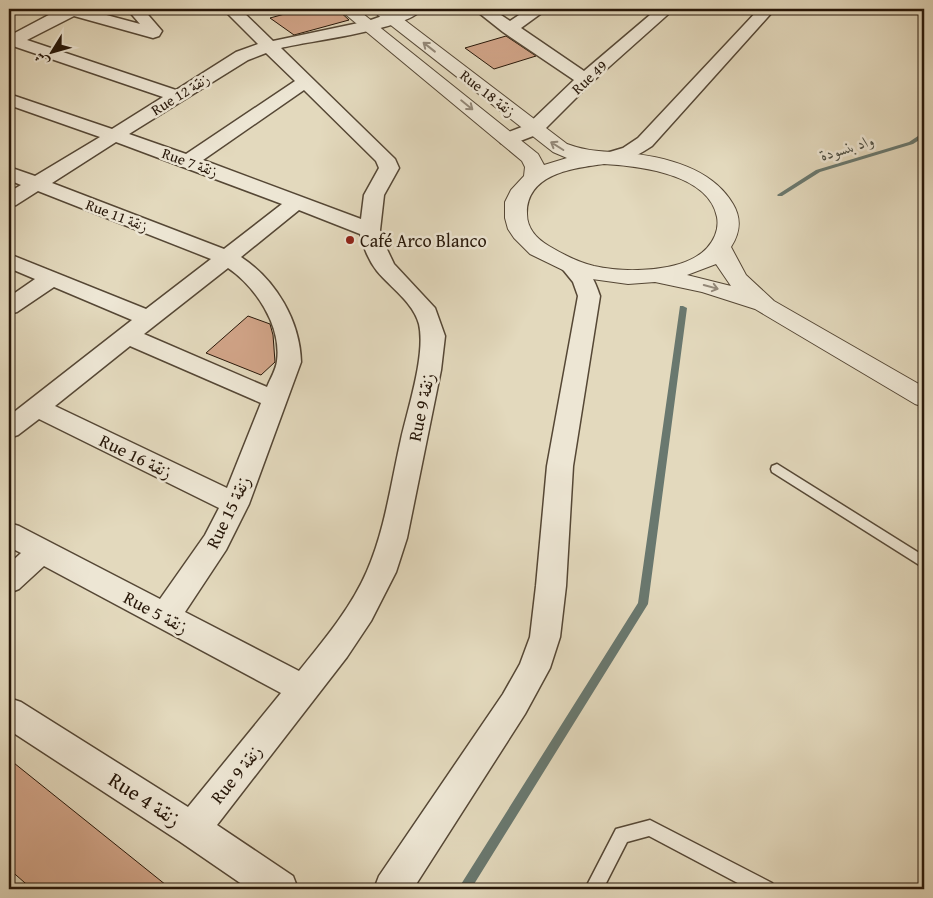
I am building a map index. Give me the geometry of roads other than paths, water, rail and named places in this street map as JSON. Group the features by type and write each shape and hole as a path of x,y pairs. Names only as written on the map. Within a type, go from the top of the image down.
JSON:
{"street":[{"path":"10,41 72,9 153,33 154,31 135,9"},
{"name":"Rue 9 زنقة","path":"192,829 304,689 360,612 381,572 393,538 429,370 433,336 424,308 385,267 370,230 374,194 386,173 388,164 343,117 268,47 231,9"},
{"name":"Rue 18 زنقة","path":"347,9 531,158 535,166 534,179"},
{"name":"Rue 12 زنقة","path":"9,201 242,56 268,47 368,26 387,14 414,9"},
{"path":"482,9 586,80"},
{"path":"509,28 538,9"},
{"name":"Rue 49","path":"508,139 534,129 666,9"},
{"path":"766,306 707,286 677,280 591,273 558,262 533,247 517,227 514,206 523,187 543,172 571,162 607,158 630,152 645,142 767,9"},
{"name":"Rue 18 زنقة","path":"387,14 560,148 579,156 607,158"},
{"path":"10,41 177,96"},
{"path":"188,161 305,82"},
{"name":"Rue 7 زنقة","path":"9,99 188,161 370,230"},
{"path":"589,296 605,284 637,277 663,275 694,266 717,252 728,234 729,216 719,197 700,181 672,168 654,155 645,142"},
{"path":"607,158 639,160 672,168"},
{"name":"Rue 11 زنقة","path":"9,173 226,257"},
{"path":"9,429 296,202"},
{"path":"720,247 725,262 734,277 748,292 766,306 924,398"},
{"name":"Rue 15 زنقة","path":"165,617 216,542 235,504 288,362 288,339 276,310 256,280 245,269 226,257"},
{"path":"9,260 149,319"},
{"path":"392,889 514,704 534,668 544,637 551,586 560,466 589,296 584,280 571,266"},
{"path":"9,307 52,278"},
{"path":"128,336 273,399"},
{"name":"Rue 16 زنقة","path":"36,407 235,504"},
{"name":"Rue 5 زنقة","path":"9,534 304,689"},
{"path":"9,581 42,551"},
{"name":"Rue 4 زنقة","path":"9,712 192,829 280,889"}],"lane":[{"path":"777,469 924,563"},
{"path":"594,889 622,835 650,828 766,889"}],"waterway":[{"name":"واد بنسودة","path":"780,195 818,171 911,143 924,134"},
{"path":"464,889 643,604 683,308"}],"place":[{"name":"Café Arco Blanco","path":"350,240"}]}
